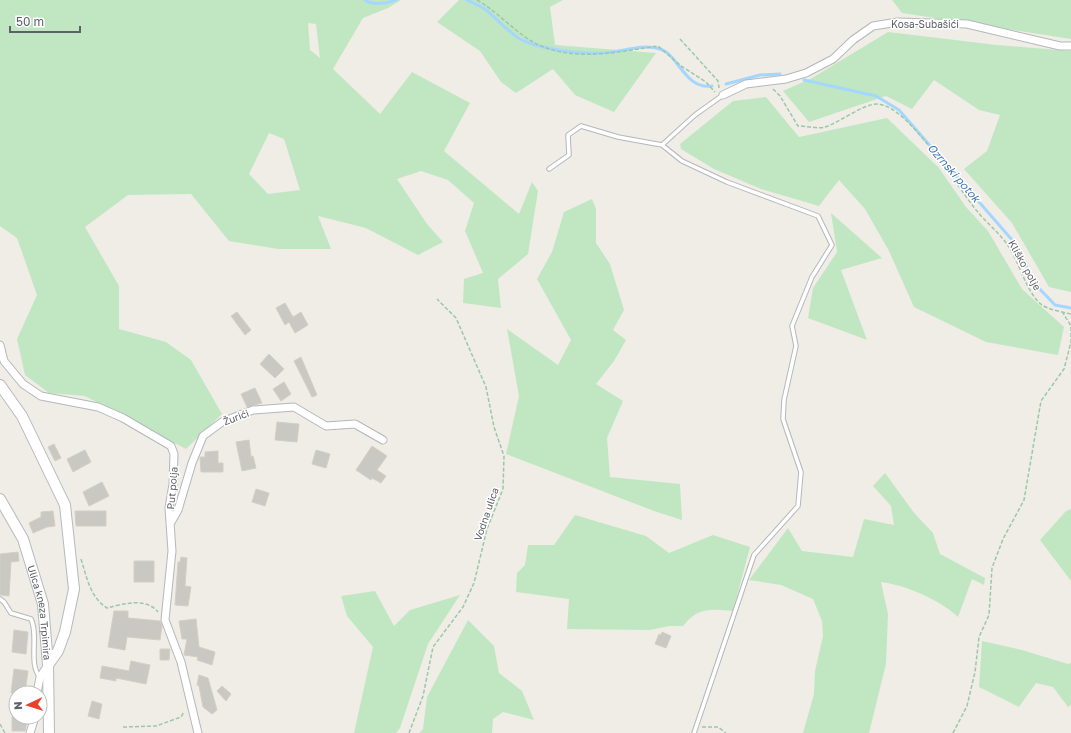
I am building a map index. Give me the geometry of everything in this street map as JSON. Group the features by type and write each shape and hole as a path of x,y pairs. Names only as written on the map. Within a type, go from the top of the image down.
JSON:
{"street":[{"name":"Kosa-Subašići","path":"721,96 746,84 786,78 806,73 833,59 853,40 873,26 898,22 967,24 1060,46 1071,46"},
{"name":"Put polja","path":"0,345 4,361 23,384 41,396 98,408 123,418 171,446 174,454 173,484 169,508 172,551 165,620 181,662 198,733"},
{"path":"0,385 22,416 65,505 70,542 74,589 65,632 58,651 40,677 38,685"},
{"name":"Žurići","path":"170,524 178,510 192,462 203,436 222,422 253,410 294,407 326,426 355,424 383,440"},
{"name":"Ulica kneza Trpimira","path":"0,499 23,539 44,604 48,664 49,733"},
{"path":"30,733 34,729"}],"lane":[{"path":"662,145 695,115 721,96"},
{"path":"549,169 569,155 568,135 582,126 618,137 662,145 682,161 727,182 818,216 832,245 812,277 792,326 796,346 784,400 783,419 801,472 798,506 754,555 694,733"},
{"path":"0,599 4,602 11,613 31,619 34,625 35,667 40,677"}],"path":[{"path":"477,0 485,4 503,21 528,39 548,50 579,55 658,46 681,66 706,82 721,96"},
{"path":"680,39 718,81 721,96"},
{"name":"Kliško polje","path":"766,80 780,96 798,126 825,127 854,112 877,104 889,107 906,120 946,166 973,206 1008,246 1020,265 1032,293 1042,305 1063,313 1071,314"},
{"name":"Vodna ulica","path":"409,733 422,696 433,647 463,607 474,583 487,529 503,489 504,456 494,427 486,387 456,318 437,299"},
{"path":"953,733 967,706 975,672 979,637 989,615 992,568 1003,539 1024,500 1041,402 1064,369 1066,362 1071,342 1071,326 1063,313"},
{"path":"80,554 90,588 100,603 107,608 128,603 146,604 156,609 165,620"},
{"path":"123,727 156,726 181,717 191,701"},
{"path":"0,724 5,733"},
{"path":"696,727 718,727 726,733"}],"green space":[{"path":"0,0 401,0 388,8 363,18 333,69 380,114 412,72 470,103 444,151 519,214 532,182 538,191 528,254 498,279 501,308 463,303 464,279 483,273 465,231 474,203 448,180 421,171 397,179 427,224 443,242 418,255 366,228 318,216 331,249 278,249 229,241 191,194 128,195 85,227 119,286 119,329 166,342 191,360 222,414 186,449 85,396 49,393 25,375 17,339 37,295 17,238 0,226","holes":["308,23 316,24 320,58 310,50","269,133 284,139 300,190 268,194 249,174"]},
{"path":"459,0 563,0 550,7 555,45 656,53 614,112 575,95 553,69 516,93 501,82 480,51 437,22"},
{"path":"892,0 1071,0 1071,39 902,13"},
{"path":"888,32 997,45 1071,51 1071,292 1049,287 1012,223 964,169 987,151 1000,115 979,110 934,80 912,109 886,96 809,122 783,91 812,78"},
{"path":"766,97 799,137 887,118 939,168 966,207 988,231 1022,289 1064,327 1058,355 986,342 914,307 889,251 865,209 839,180 819,206 761,189 714,169 681,149 680,144 733,101"},
{"path":"592,199 596,209 596,243 610,264 624,310 613,330 626,340 614,361 596,384 623,401 607,438 610,477 680,484 682,520 654,511 506,454 519,396 507,329 558,365 571,340 537,279 552,252 564,212"},
{"path":"831,213 882,258 841,270 867,340 808,318 813,288 837,252"},
{"path":"885,473 915,514 933,533 940,554 985,578 984,585 972,579 958,617 942,605 922,594 901,586 881,582 888,614 886,664 869,733 803,733 814,694 815,671 823,636 822,621 813,599 781,585 749,580 788,528 802,551 853,557 864,519 894,525 891,506 873,486"},
{"path":"1071,509 1071,581 1040,540 1066,511"},
{"path":"575,515 646,536 669,553 713,535 750,547 733,611 711,610 699,612 683,626 669,626 650,630 567,629 569,599 516,592 517,573 525,565 528,545 554,545"},
{"path":"375,591 394,626 410,610 460,595 428,644 400,728 396,733 354,733 373,647 347,616 341,596"},
{"path":"468,620 494,646 499,673 522,691 534,720 503,712 493,719 492,733 419,733 423,729 427,697"},
{"path":"982,641 1022,650 1068,664 1071,663 1071,705 1068,707 1053,687 1036,683 1019,707 979,687"}],"building":[{"path":"285,303 293,317 301,312 308,325 295,333 289,322 285,325 276,308"},
{"path":"237,312 251,330 245,335 231,316"},
{"path":"269,354 284,369 275,378 260,364"},
{"path":"301,357 317,395 312,397 294,361"},
{"path":"284,382 291,394 281,401 273,389"},
{"path":"255,388 262,403 247,407 241,394"},
{"path":"277,422 299,424 297,442 275,440"},
{"path":"249,440 251,457 253,456 256,468 242,471 236,442"},
{"path":"54,444 61,458 55,461 48,447"},
{"path":"372,446 387,456 377,470 386,476 381,483 372,478 371,480 356,470"},
{"path":"85,450 91,462 73,472 67,459"},
{"path":"316,450 330,454 326,468 312,464"},
{"path":"218,451 218,463 223,463 223,472 201,472 200,457 205,457 205,452"},
{"path":"102,482 109,496 89,506 83,492"},
{"path":"256,489 269,493 265,506 252,502"},
{"path":"53,511 55,526 47,527 33,533 29,523 41,517 41,512"},
{"path":"75,511 106,511 106,526 76,526"},
{"path":"18,552 19,561 11,562 9,596 0,595 0,554"},
{"path":"181,557 187,558 185,586 191,587 188,606 175,605 178,562 180,562"},
{"path":"134,561 154,561 154,582 134,582"},
{"path":"114,611 128,611 128,618 160,621 162,626 160,640 127,637 125,650 108,647"},
{"path":"196,619 199,647 215,652 212,665 197,660 198,657 184,655 187,639 182,639 179,621"},
{"path":"14,630 28,632 26,654 12,652"},
{"path":"662,632 671,636 666,648 655,644 659,634 661,635"},
{"path":"160,649 170,649 169,660 160,660"},
{"path":"131,661 150,665 146,684 116,678 116,681 100,678 102,666 129,671"},
{"path":"14,669 28,671 26,685 12,685"},
{"path":"199,675 208,678 217,710 212,714 203,707 199,686 197,685"},
{"path":"222,686 231,694 226,701 217,691"},
{"path":"92,701 102,704 99,719 88,716"},
{"path":"12,725 26,725 25,731 12,731"}],"waterway":[{"name":"Ozrnski potok","path":"365,0 372,3 385,3 396,0"},
{"name":"Ozrnski potok","path":"467,0 490,13 510,32 520,39 533,44 562,51 582,53 609,53 653,47 666,52 672,57 688,77 695,83 703,86 712,86"},
{"path":"726,84 760,75 780,74"},
{"name":"Ozrnski potok","path":"804,80 876,96 899,110 1013,241 1036,285 1055,305 1071,308"}]}
